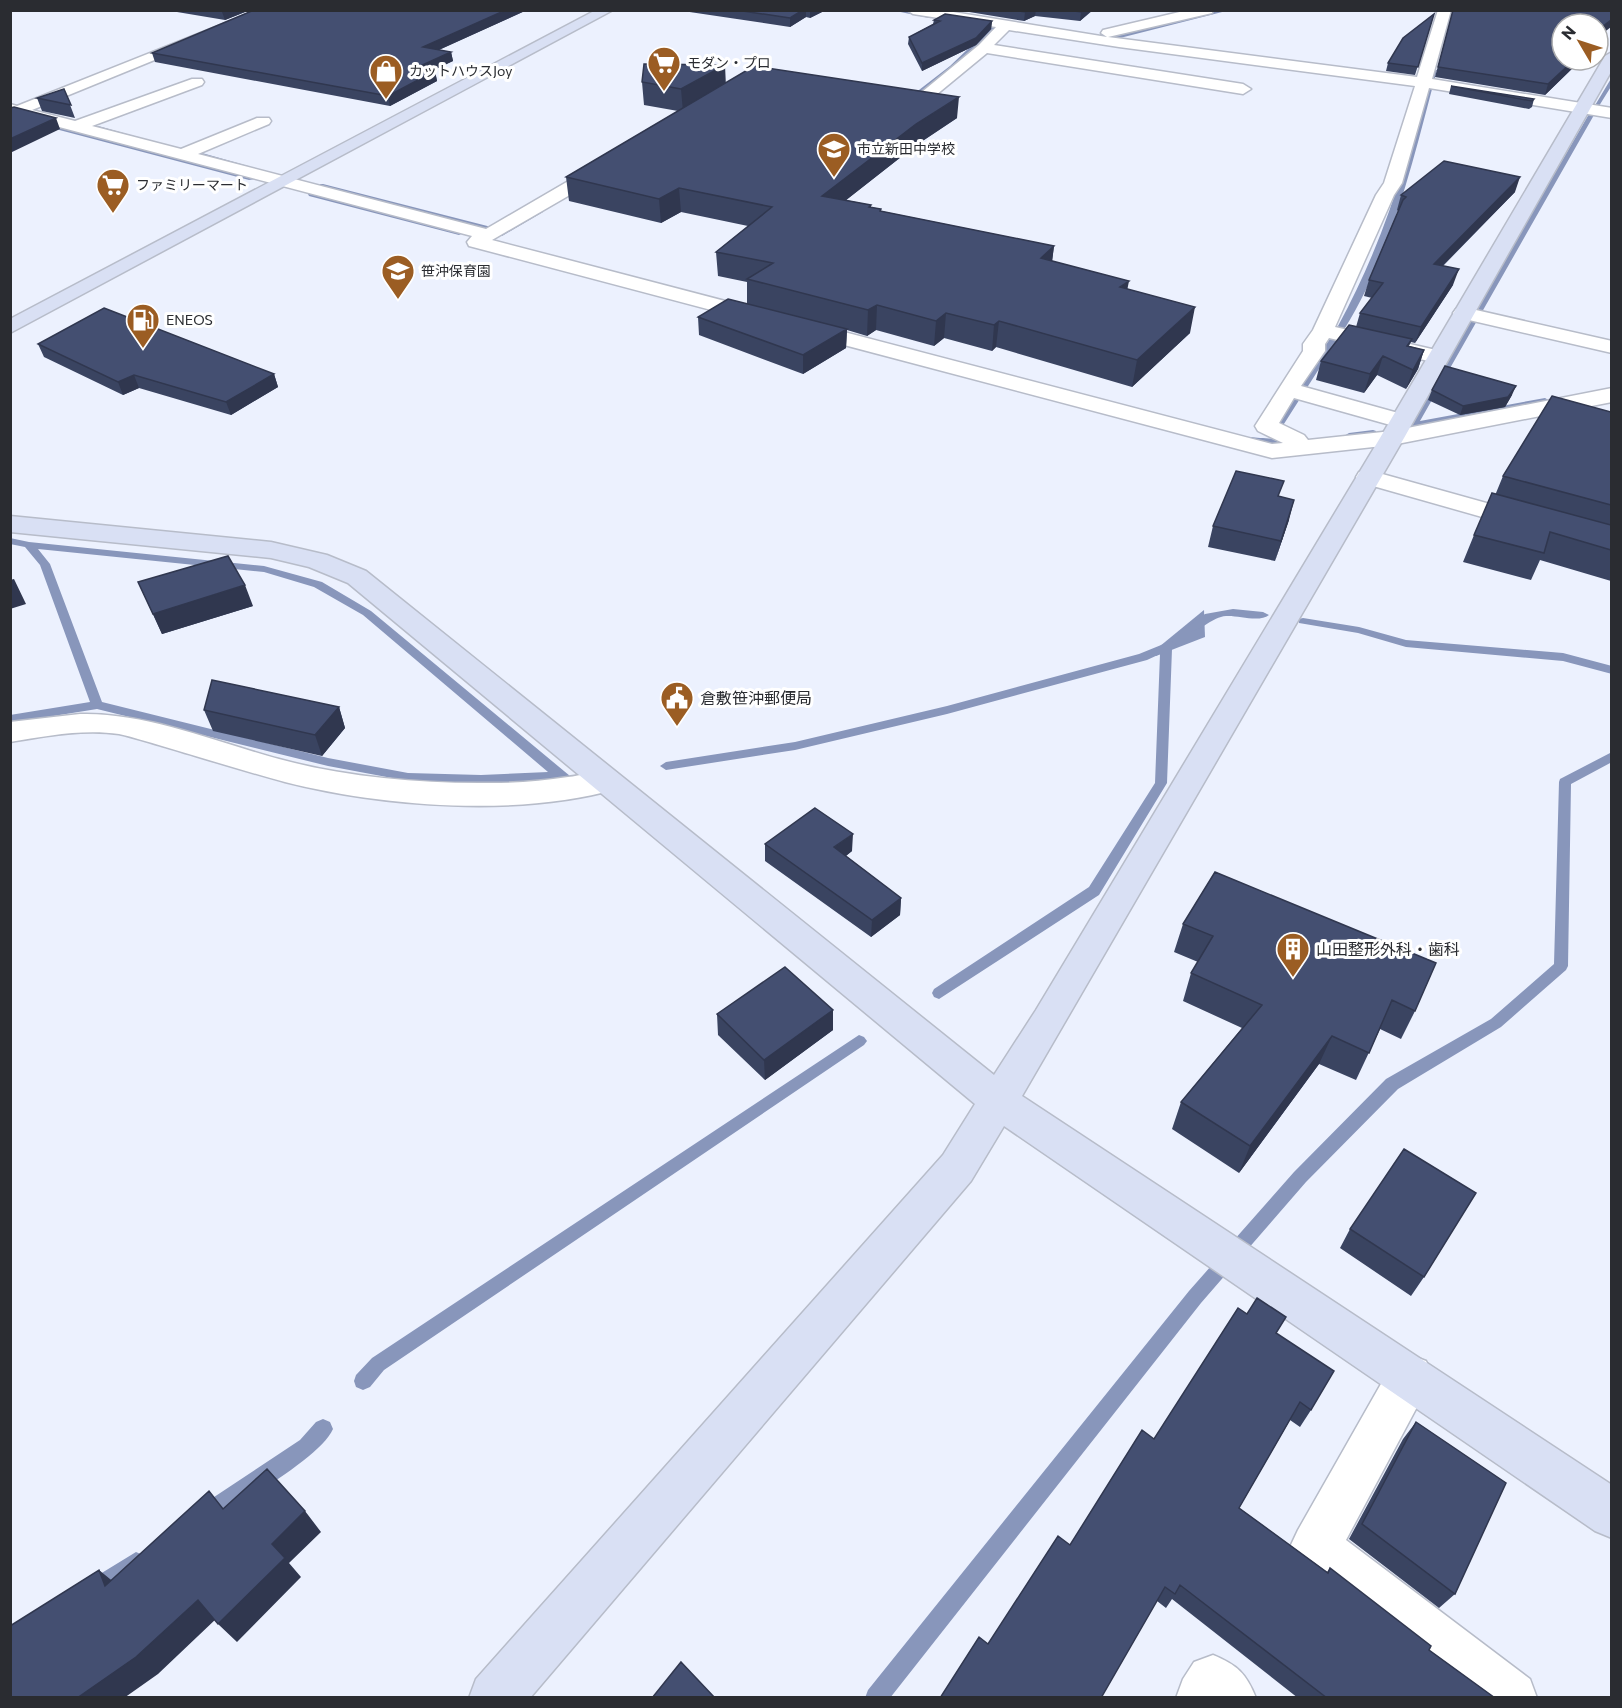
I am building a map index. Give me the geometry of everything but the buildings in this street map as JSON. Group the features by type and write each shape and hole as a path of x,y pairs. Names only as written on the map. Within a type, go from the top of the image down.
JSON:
{"street":[{"path":"12,111 271,10"},
{"path":"10,327 607,10"},
{"path":"913,10 1092,39 1429,83 1596,111"},
{"path":"987,22 1000,10"},
{"path":"1092,39 1207,10"},
{"path":"1299,444 1266,426 1296,392 1314,351 1314,344 1323,330 1385,195 1394,183 1429,83 1444,10"},
{"path":"877,100 914,106 984,48 1006,25"},
{"path":"984,48 1243,89"},
{"path":"495,1698 957,1168 1000,1102 1437,357 1471,315 1596,111 1611,56"},
{"path":"77,126 197,82"},
{"path":"12,111 77,126 285,182 494,232"},
{"path":"183,154 263,121"},
{"path":"620,158 476,242 1272,451 1299,444 1611,395"},
{"path":"1471,315 1611,347"},
{"path":"1323,330 1437,357"},
{"path":"1296,392 1396,429"},
{"path":"1368,477 1611,546"},
{"path":"10,524 271,550 318,561 357,577 1000,1102 1611,1514"},
{"path":"10,732 85,722 123,725 296,774 408,790 475,794 540,792 576,788 606,781"},
{"path":"1410,1377 1315,1547 1511,1698"},
{"path":"1202,1698 1213,1681 1230,1698"}],"water":[{"path":"1204,610 1205,637 1156,656 1154,651"}],"waterway":[{"path":"893,10 929,16"},
{"path":"1116,37 1228,10"},
{"path":"908,101 952,67 994,27"},
{"path":"1342,326 1358,297 1385,234 1407,169 1434,70"},
{"path":"1596,106 1612,79"},
{"path":"10,115 251,179"},
{"path":"1413,425 1591,115"},
{"path":"96,127 149,141"},
{"path":"202,155 246,167"},
{"path":"323,186 504,233"},
{"path":"312,194 459,233"},
{"path":"504,233 539,212"},
{"path":"1279,425 1334,339"},
{"path":"1413,425 1545,401"},
{"path":"1409,426 1413,425"},
{"path":"1349,436 1373,433"},
{"path":"1251,440 1282,444 1294,443"},
{"path":"10,541 29,545"},
{"path":"29,545 264,569 294,576 318,585 341,596 367,613 561,776"},
{"path":"29,545 45,564 97,705"},
{"path":"1190,629 1209,617 1225,612 1263,615"},
{"path":"1303,621 1359,630 1406,643 1563,657 1612,670"},
{"path":"666,766 795,746 947,710 1143,657 1171,645"},
{"path":"939,993 1094,891 1161,783 1166,648"},
{"path":"10,719 97,705"},
{"path":"97,705 328,762 408,777 481,779 564,776"},
{"path":"876,1698 1195,1297 1300,1177 1392,1084 1496,1023 1561,966 1565,782 1612,756"},
{"path":"363,1381 378,1364 859,1041"},
{"path":"206,1514 307,1447 323,1429"},
{"path":"94,1589 136,1562"}],"place":[{"name":"モダン・プロ","path":"664,92"},
{"name":"カットハウスJoy","path":"386,100"},
{"name":"市立新田中学校","path":"834,178"},
{"name":"ファミリーマート","path":"113,214"},
{"name":"笹沖保育園","path":"398,300"},
{"name":"ENEOS","path":"143,349"},
{"name":"倉敷笹沖郵便局","path":"677,727"},
{"name":"山田整形外科・歯科","path":"1293,978"}]}
